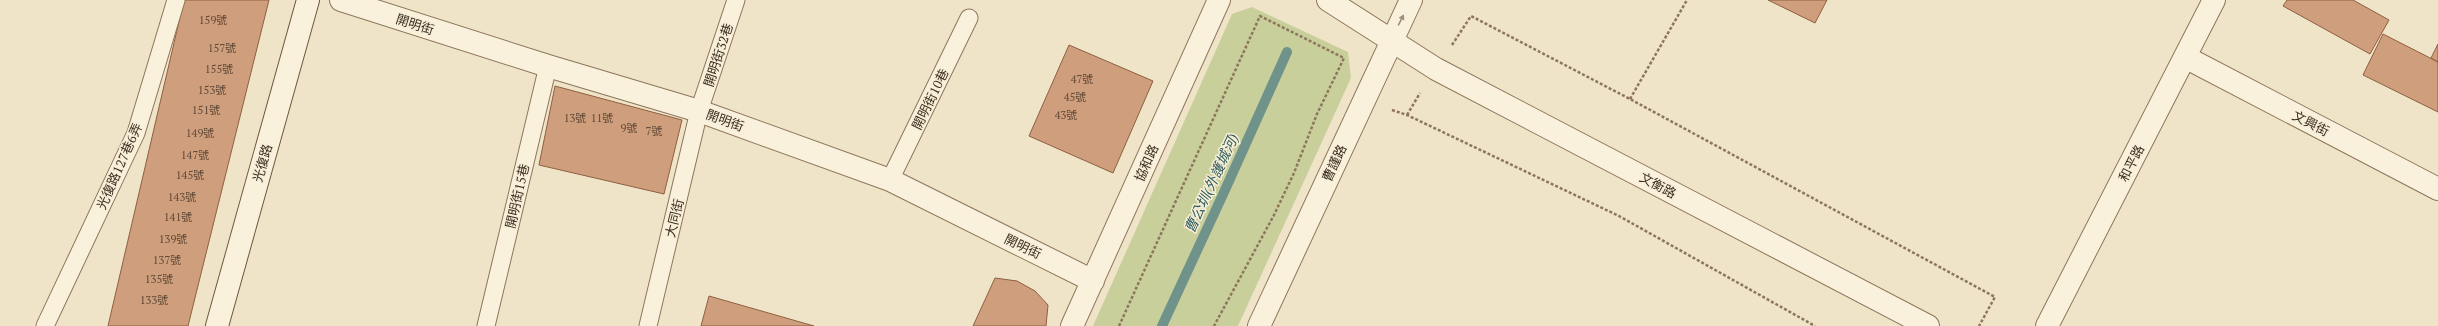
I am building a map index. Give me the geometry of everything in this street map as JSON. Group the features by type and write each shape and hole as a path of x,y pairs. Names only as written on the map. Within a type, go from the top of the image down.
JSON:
{"street":[{"name":"光復路","path":"217,326 308,0"},
{"name":"開明街","path":"341,0 548,66 699,111 890,180 1093,280"},
{"name":"協和路","path":"1072,326 1219,0"},
{"name":"文衡路","path":"1328,0 1436,69 1928,326"},
{"name":"曹謹路","path":"1258,326 1391,39 1411,0"},
{"name":"和平路","path":"2047,326 2214,0"},
{"name":"文興街","path":"2185,57 2438,189"}],"lane":[{"name":"光復路127巷6弄","path":"45,326 136,133 176,0"},
{"name":"開明街32巷","path":"699,111 736,0"},
{"name":"開明街10巷","path":"890,180 970,18"},
{"name":"開明街15巷","path":"486,326 548,66"},
{"name":"大同街","path":"648,326 699,111"}],"path":[{"path":"1630,99 1687,0"},
{"path":"1119,326 1260,16 1344,58 1317,114 1294,173 1274,215 1214,326"},
{"path":"1472,16 1630,99 1995,297 1979,326"},
{"path":"1407,115 1619,216 1815,326"}],"green space":[{"path":"1252,7 1348,52 1351,78 1238,326 1093,326 1232,14"}],"building":[{"path":"184,0 269,0 188,326 108,326"},
{"path":"1768,0 1827,0 1815,23"},
{"path":"2287,0 2353,0 2389,20 2370,54 2283,6"},
{"path":"2383,34 2438,62 2438,112 2363,75"},
{"path":"2438,44 2438,62 2431,58"},
{"path":"1069,45 1153,81 1113,173 1029,136"},
{"path":"555,86 682,120 664,194 539,165"},
{"path":"995,278 1017,281 1035,291 1048,305 1046,326 973,326"},
{"path":"709,296 814,326 701,326"}],"waterway":[{"name":"曹公圳(外護城河)","path":"1162,326 1287,52"}]}
